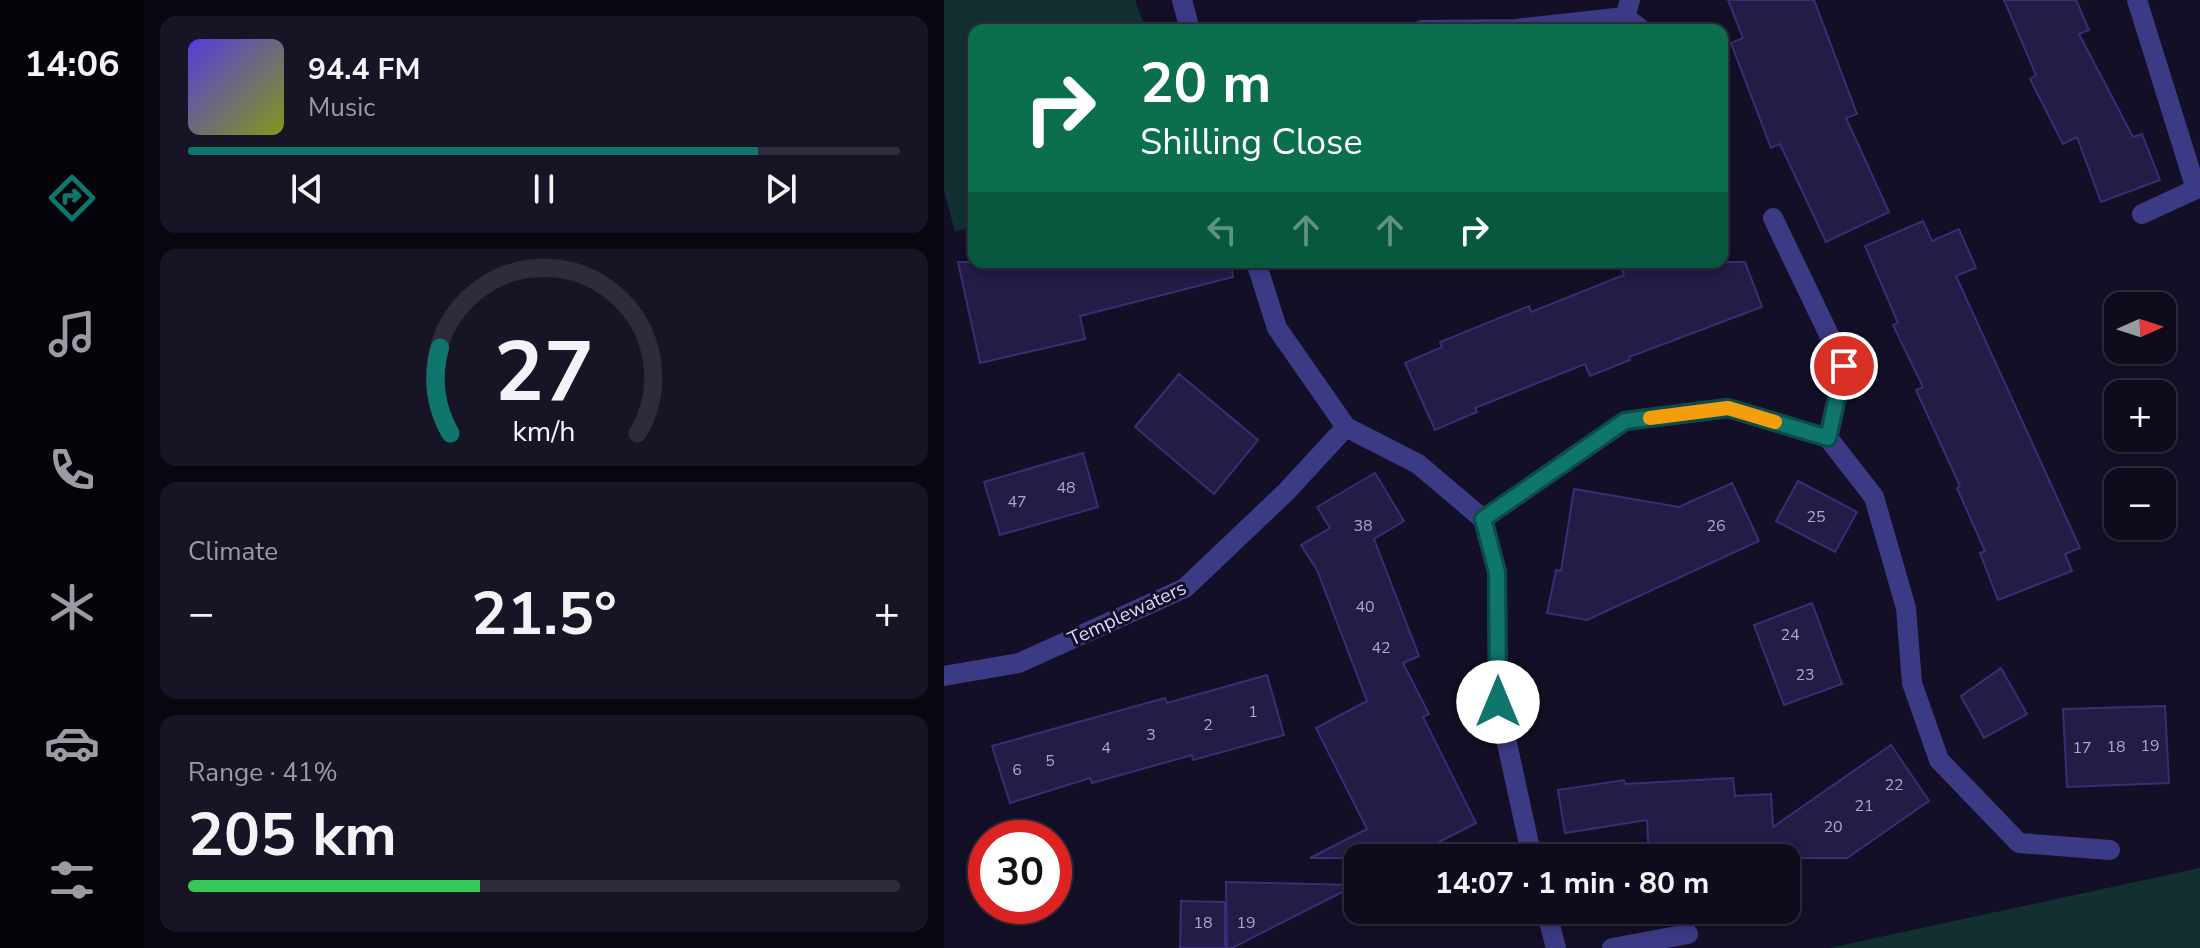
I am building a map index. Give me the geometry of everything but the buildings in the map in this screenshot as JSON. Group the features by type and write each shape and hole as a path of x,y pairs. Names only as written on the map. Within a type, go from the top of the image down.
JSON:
{"street":[{"path":"1182,0 1188,24"},
{"path":"2137,0 2196,189 2142,214"},
{"path":"1560,24 1632,16"},
{"path":"1773,218 1844,366 1828,438"},
{"path":"1258,268 1277,328 1346,427 1418,464 1483,519 1497,572 1498,702 1529,844"},
{"path":"1483,519 1625,421 1728,408 1828,438 1874,497 1906,608 1912,683 1939,760 2019,843 2110,850"},
{"name":"Templewaters","path":"944,676 1019,663 1185,588 1286,492 1346,427"},
{"path":"1550,924 1556,948"},
{"path":"1612,948 1688,934"}],"green space":[{"path":"944,0 1135,0 1144,24 968,24 968,228 955,232 944,190"},
{"path":"2200,868 2200,948 1829,948"}],"slow traffic":[{"path":"1650,418 1728,408 1775,422"}],"route":[{"path":"1498,702 1497,572 1483,519 1625,421 1728,408 1828,438 1844,366"}]}
